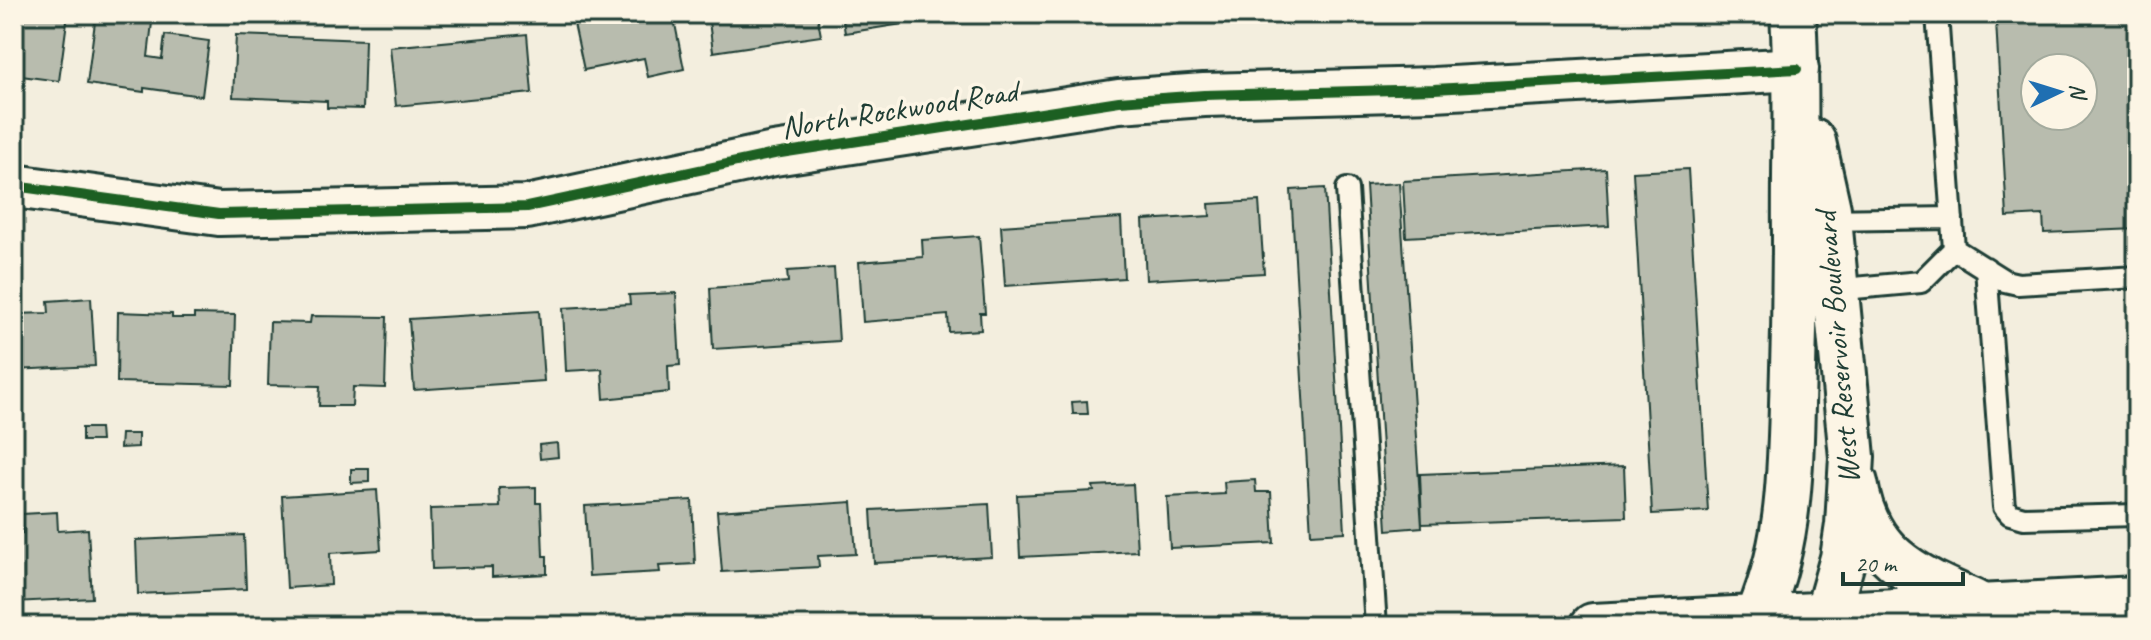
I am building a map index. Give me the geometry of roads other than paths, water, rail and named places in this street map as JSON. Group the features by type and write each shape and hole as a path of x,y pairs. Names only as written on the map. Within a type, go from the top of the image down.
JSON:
{"main road":[{"name":"West Reservoir Boulevard","path":"1793,14 1812,221 1815,290 1852,457 1848,525 1838,578 1824,620"},
{"name":"West Reservoir Boulevard","path":"1756,622 1780,551 1786,514 1792,421 1815,290"},
{"path":"1852,457 1860,505 1885,549 1898,563 1923,580 1981,606"},
{"path":"1593,626 1824,620 1981,606 2137,599"}],"street":[{"name":"North Rockwood Road","path":"14,186 219,214 527,207 774,154 1119,101 1204,95 1434,89 1797,69"}],"lane":[{"path":"1815,290 1921,282 1954,249 1937,14"},
{"path":"1347,189 1376,626"},
{"path":"1812,221 1952,218"},
{"path":"1954,249 2005,281 2018,284 2137,277"},
{"path":"1986,268 2004,507 2010,514 2024,518 2137,515"}]}
